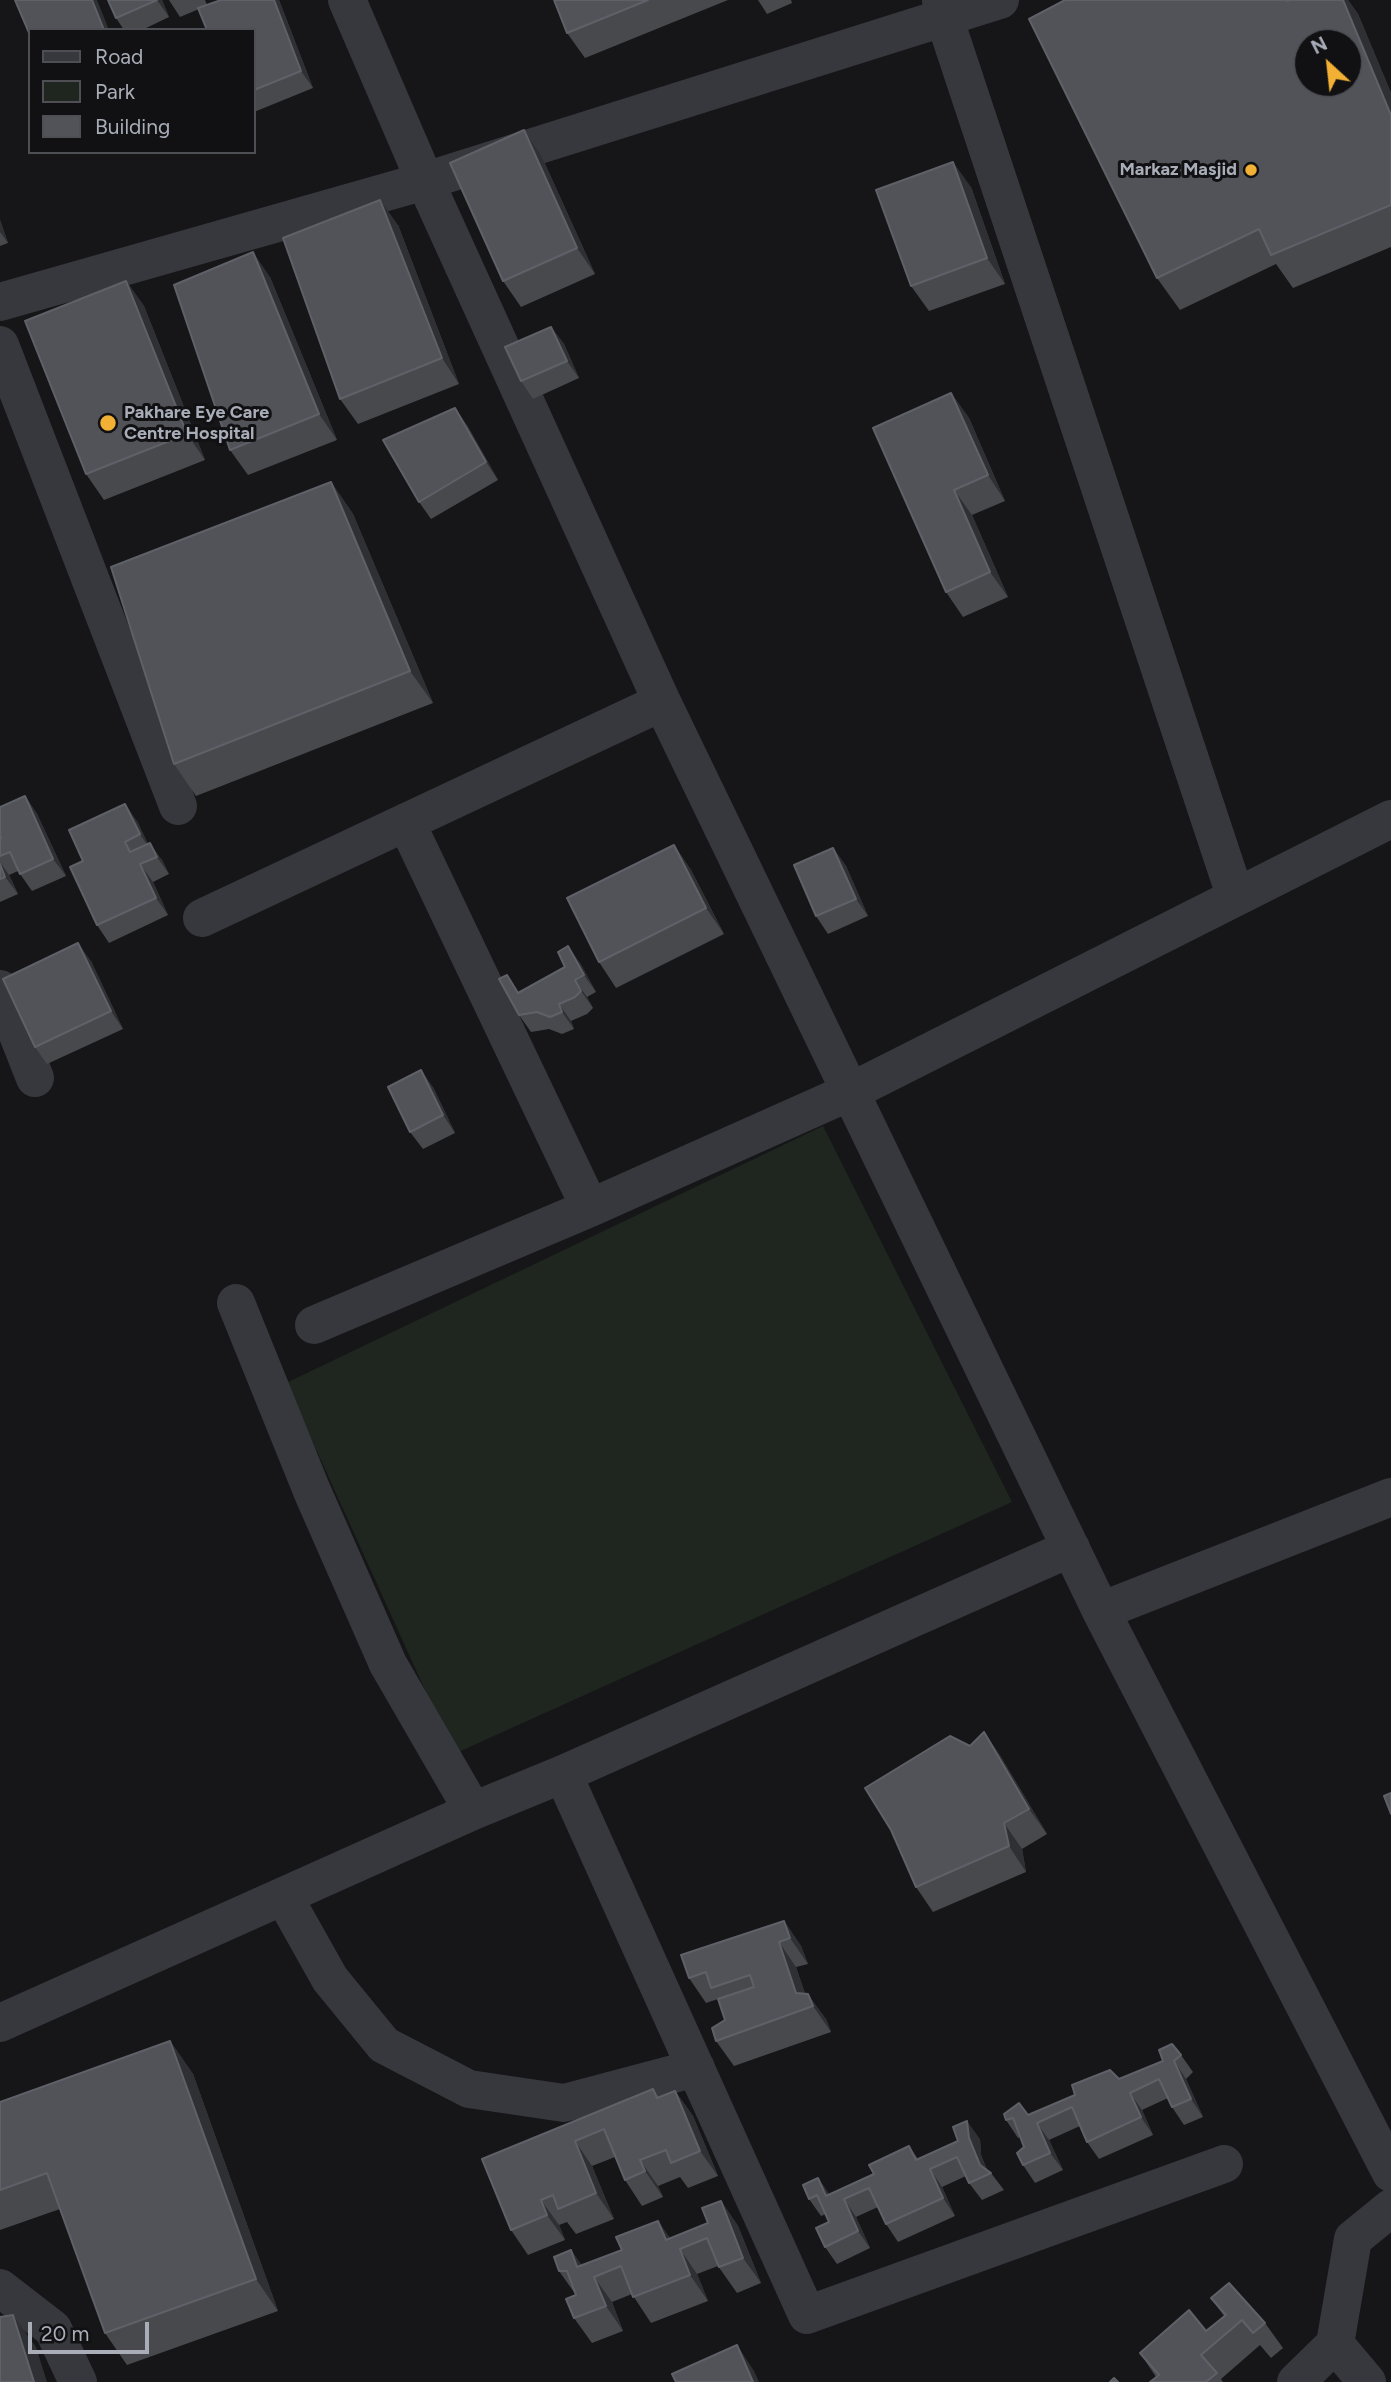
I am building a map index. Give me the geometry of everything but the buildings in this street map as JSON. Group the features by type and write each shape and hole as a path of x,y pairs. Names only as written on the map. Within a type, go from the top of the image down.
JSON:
{"street":[{"path":"347,0 425,181 662,702 1101,1611 1391,2173"},
{"path":"0,302 425,181 942,8 1000,0"},
{"path":"942,8 1235,895"},
{"path":"0,345 178,806"},
{"path":"202,918 662,702"},
{"path":"314,1325 590,1208 852,1091 1391,818"},
{"path":"406,821 590,1208"},
{"path":"0,989 35,1078"},
{"path":"236,1303 312,1491 388,1664 473,1811"},
{"path":"1101,1611 1391,1497"},
{"path":"0,2023 1071,1548"},
{"path":"564,1774 807,2315 1224,2164"},
{"path":"284,1897 330,1979 384,2045 469,2089 564,2103 696,2068"},
{"path":"1296,2382 1335,2344 1353,2239 1391,2208"},
{"path":"0,2288 53,2329 78,2382"},
{"path":"1335,2344 1367,2382"}],"green space":[{"path":"823,1126 1012,1502 454,1754 286,1383"}],"place":[{"name":"Markaz Masjid","path":"1251,170"},
{"name":"Pakhare Eye Care Centre Hospital","path":"108,423"}]}
